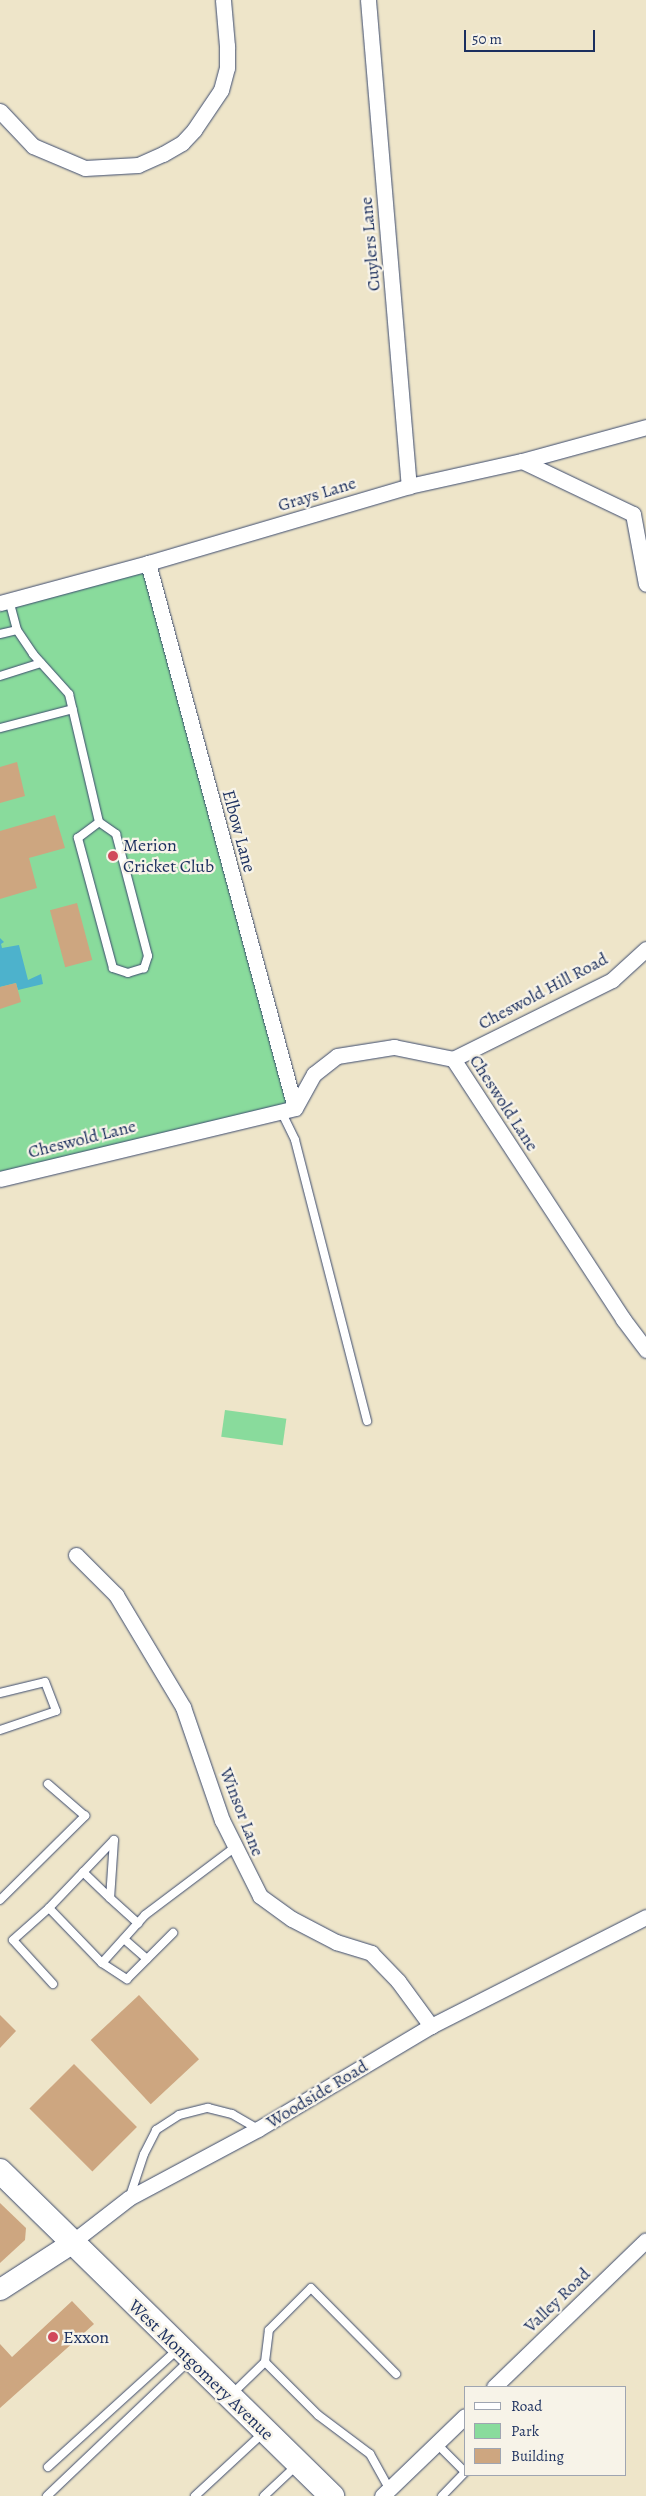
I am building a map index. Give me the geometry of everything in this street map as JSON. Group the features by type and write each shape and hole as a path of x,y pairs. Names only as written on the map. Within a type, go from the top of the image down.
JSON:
{"main road":[{"name":"West Montgomery Avenue","path":"0,2170 71,2243 332,2496"}],"street":[{"path":"0,111 33,146 68,164 85,168 117,168 138,165 163,154 182,142 194,130 221,90 227,68 228,46 223,0"},
{"name":"Cuylers Lane","path":"368,0 409,486"},
{"name":"Grays Lane","path":"5,602 148,563 409,486 522,460 646,427"},
{"path":"522,460 639,516 646,584"},
{"name":"Elbow Lane","path":"148,563 288,1109"},
{"name":"Cheswold Hill Road","path":"453,1059 612,980 646,949"},
{"name":"Cheswold Lane","path":"0,1178 288,1109 314,1074 337,1056 394,1047 453,1059 623,1319 646,1350"},
{"name":"Winsor Lane","path":"76,1555 116,1595 183,1707 234,1848 260,1896 292,1919 336,1942 371,1954 398,1981 431,2026"},
{"name":"Woodside Road","path":"0,2289 71,2243 129,2198 258,2129 431,2026 646,1917"},
{"name":"Valley Road","path":"495,2386 646,2240"},
{"path":"386,2492 463,2418"}],"lane":[{"path":"5,602 17,630 41,663 69,694 99,822 116,834 148,956 144,968 128,973 113,968 78,838 99,822"},
{"path":"0,634 17,630"},
{"path":"0,676 41,663"},
{"path":"0,728 73,710"},
{"path":"288,1109 367,1421"},
{"path":"0,1694 45,1682 56,1712 0,1730"},
{"path":"0,1900 85,1816 48,1784"},
{"path":"53,1984 13,1940 49,1908 114,1840 110,1898"},
{"path":"102,1963 138,1923 234,1848"},
{"path":"83,1872 138,1923"},
{"path":"49,1908 102,1963 127,1979 173,1933"},
{"path":"124,1939 146,1959"},
{"path":"129,2198 144,2154 156,2130 179,2115 208,2108 232,2114 258,2129"},
{"path":"230,2397 265,2362 269,2330 311,2288 396,2374"},
{"path":"48,2467 185,2354"},
{"path":"47,2496 185,2354"},
{"path":"265,2362 318,2415 370,2454 386,2492"},
{"path":"195,2496 265,2432"},
{"path":"436,2443 463,2471"},
{"path":"264,2496 298,2465"},
{"path":"442,2496 463,2473"}],"green space":[{"name":"Merion Cricket Club","path":"148,563 295,1108 0,1178 0,604"},
{"path":"225,1410 286,1419 283,1445 221,1437"}],"water":[{"path":"0,938 4,942 1,944 2,948 19,945 28,980 41,974 43,984 18,990 16,983 0,987"}],"building":[{"path":"17,762 25,796 0,803 0,767"},
{"path":"55,815 65,848 29,858 37,888 0,899 0,831"},
{"path":"77,903 92,960 65,967 50,910"},
{"path":"16,983 21,1002 0,1009 0,987"},
{"path":"139,1995 199,2059 151,2104 91,2040"},
{"path":"0,2015 16,2031 0,2048"},
{"path":"74,2064 137,2127 92,2171 29,2109"},
{"path":"0,2203 26,2228 25,2240 0,2263"},
{"path":"72,2301 94,2324 0,2408 0,2344 12,2357"}],"place":[{"name":"Merion Cricket Club","path":"113,856"},
{"name":"Exxon","path":"53,2337"}]}
